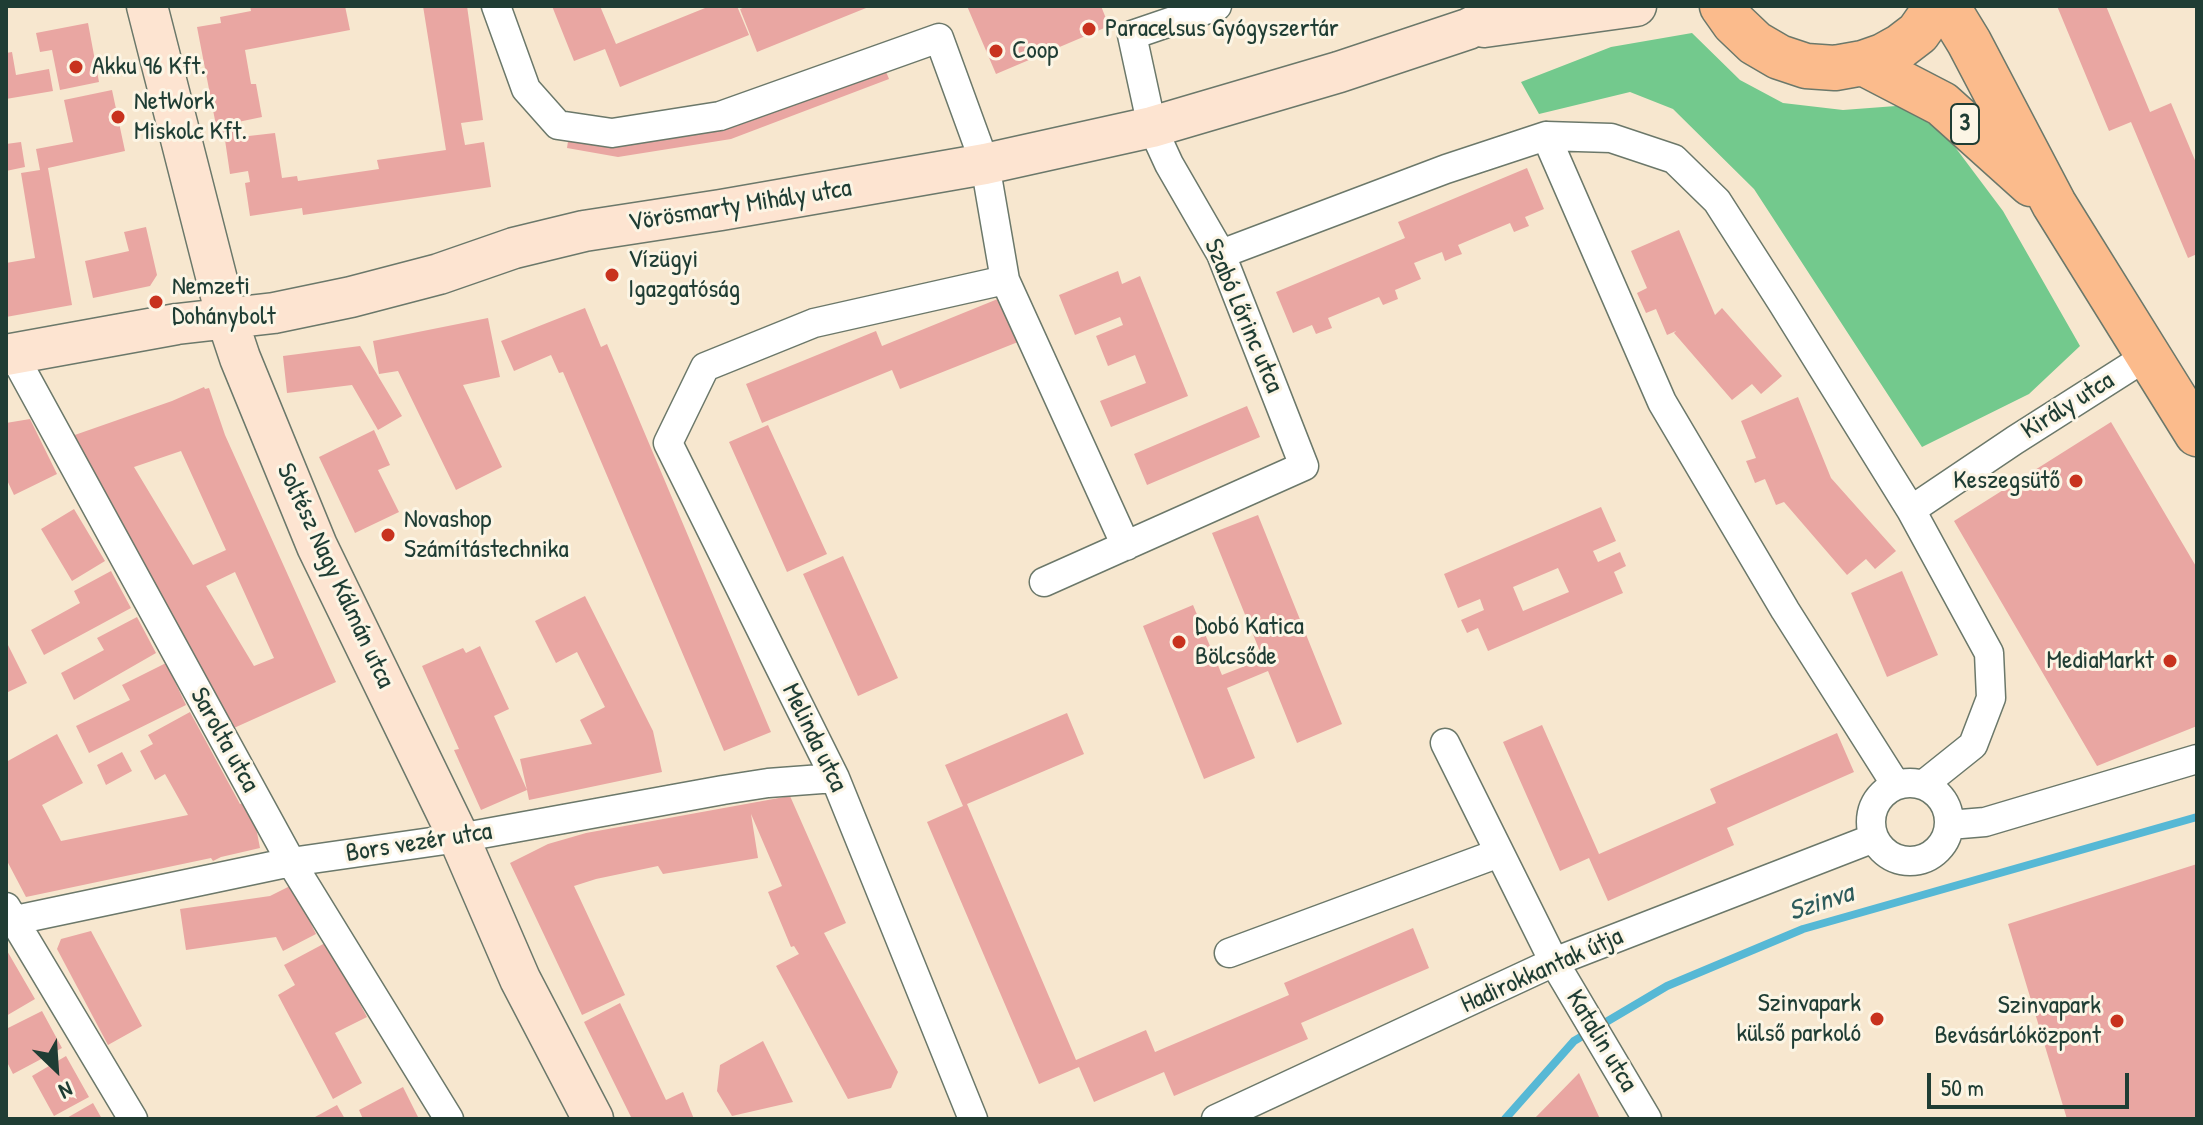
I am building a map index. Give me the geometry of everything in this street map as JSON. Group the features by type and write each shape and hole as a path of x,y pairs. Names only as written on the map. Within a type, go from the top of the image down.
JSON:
{"main road":[{"name":"Soltész Nagy Kálmán utca","path":"147,6 227,319 240,358 317,546 459,838 520,979 593,1119"},
{"name":"Vörösmarty Mihály utca","path":"10,355 177,324 227,319 351,297 439,274 514,248 584,231 985,164 1152,127 1339,72 1468,29 1513,6"},
{"name":"Vörösmarty Mihály utca","path":"1468,29 1636,6"},
{"path":"1722,6 1755,43 1779,57 1806,66 1835,68 1863,63 1901,46 1918,33 1937,6"},
{"name":"3","path":"1947,6 2054,204 2197,434"},
{"name":"3","path":"1863,63 1942,104 2054,204"}],"street":[{"path":"496,6 526,89 558,125 612,133 720,116 939,38 985,164 1005,280 1126,546 1044,582"},
{"name":"Szabó Lőrinc utca","path":"1126,546 1304,466 1221,254 1169,164 1152,127 1132,35 1217,6"},
{"path":"1221,254 1446,169 1546,136 1611,138 1674,159 1717,201 1911,510 1989,653 1991,698 1973,745 1910,785 1882,794 1873,809 1870,822 1874,838 1886,854 1914,862 1933,854 1949,825 1942,802 1935,792 1910,785 1785,610 1662,402 1546,136"},
{"name":"Melinda utca","path":"973,1119 835,778 668,443 705,367 814,323 1005,280"},
{"name":"Sarolta utca","path":"10,355 291,862 449,1119"},
{"name":"Király utca","path":"1911,510 2147,356"},
{"path":"1445,743 1554,962"},
{"path":"1949,825 1985,822 2197,759"},
{"name":"Bors vezér utca","path":"9,917 291,862 459,838 768,783 835,778"},
{"name":"Hadirokkantak útja","path":"1216,1119 1554,962 1874,838"},
{"path":"1229,953 1499,853"},
{"path":"9,917 133,1119"},
{"name":"Katalin utca","path":"1554,962 1647,1119"}],"green space":[{"path":"1692,33 1740,80 1783,103 1843,110 1896,106 1913,111 1949,139 2003,211 2080,346 2029,394 1922,447 1754,189 1673,109 1630,92 1539,114 1521,82 1611,47"}],"building":[{"path":"250,6 345,6 350,30 245,50 251,84 256,84 262,117 238,122 240,137 275,133 282,178 297,176 298,181 379,169 377,160 446,150 423,6 467,6 483,120 461,123 465,145 484,142 491,187 303,215 302,208 250,216 245,183 250,182 248,171 230,174 225,140 219,141 197,27 221,23 220,17 251,11"},
{"path":"552,6 600,6 616,44 710,6 737,6 749,35 620,87 605,49 574,61"},
{"path":"748,6 871,6 757,52 740,9"},
{"path":"967,6 1101,6 1109,26 996,74"},
{"path":"2057,6 2106,6 2150,112 2171,103 2197,165 2197,254 2188,258 2131,122 2109,131"},
{"name":"Akku 96 Kft.","path":"88,23 99,82 60,90 52,50 40,52 36,33"},
{"path":"12,52 16,75 49,69 53,91 6,99 6,53"},
{"path":"883,64 889,79 731,139 618,157 567,148 569,134 616,143"},
{"path":"112,90 125,151 48,168 72,305 6,317 6,263 35,258 21,173 40,170 36,149 73,142 64,100"},
{"path":"21,142 25,167 6,171 6,144"},
{"path":"1527,168 1544,209 1525,217 1529,226 1514,232 1510,223 1458,245 1462,254 1445,261 1442,252 1414,263 1421,279 1395,290 1398,299 1383,305 1379,297 1328,318 1332,328 1316,334 1312,325 1293,333 1276,292 1405,238 1398,222"},
{"path":"146,227 157,275 150,286 93,298 85,261 129,251 124,232"},
{"path":"1679,230 1715,315 1722,308 1782,376 1761,394 1752,384 1732,400 1674,333 1676,331 1667,335 1656,309 1646,313 1637,293 1647,288 1631,251"},
{"path":"1118,271 1122,284 1140,276 1188,396 1111,427 1100,401 1146,383 1135,355 1108,366 1096,336 1123,325 1120,317 1075,335 1059,295"},
{"path":"1010,294 1028,338 900,389 892,370 762,423 746,384 876,331 882,346"},
{"path":"585,308 601,347 607,344 771,732 724,751 563,372 559,373 551,355 514,371 501,341"},
{"path":"488,318 500,377 463,385 502,467 456,490 398,371 379,374 373,341"},
{"path":"360,346 402,416 378,430 352,385 287,393 283,356"},
{"path":"204,387 209,388 225,435 336,682 225,732 69,437","holes":["181,451 226,550 193,565 134,467","235,572 274,658 254,666 206,586"]},
{"path":"1798,397 1831,478 1896,551 1875,569 1866,559 1847,575 1784,502 1776,505 1765,479 1755,483 1746,461 1756,458 1741,421"},
{"path":"1247,406 1260,437 1147,485 1134,454"},
{"path":"30,419 57,474 14,495 6,478 6,423"},
{"path":"2111,422 2197,568 2197,726 2097,766 1954,521"},
{"path":"768,425 827,554 787,572 729,442"},
{"path":"374,430 390,465 378,470 399,512 355,533 319,457"},
{"path":"1601,507 1616,541 1593,551 1598,562 1620,552 1626,566 1614,572 1623,593 1488,651 1478,628 1467,633 1461,620 1484,610 1480,599 1458,608 1444,574","holes":["1558,568 1569,592 1523,611 1513,587"]},
{"path":"74,509 105,561 72,581 41,529"},
{"name":"Dobó Katica Bölcsőde","path":"1258,515 1342,724 1297,743 1268,671 1227,688 1255,758 1204,779 1143,626 1193,605 1222,675 1263,659 1212,533"},
{"path":"843,556 898,678 858,696 803,574"},
{"path":"111,571 131,608 44,655 31,630 80,603 74,591"},
{"path":"1902,571 1938,655 1887,677 1851,593"},
{"path":"585,596 653,731 662,772 529,800 520,759 592,744 580,720 605,707 577,652 556,663 535,621"},
{"path":"137,617 156,653 74,700 61,673 104,650 97,638"},
{"path":"6,641 27,683 6,693"},
{"path":"480,646 509,709 494,716 527,790 481,810 454,750 459,749 422,666 463,648 466,653"},
{"path":"166,663 186,705 89,753 76,726 130,700 122,685"},
{"path":"190,712 240,804 251,802 260,848 213,861 211,858 26,897 6,859 6,762 57,734 83,783 42,805 61,841 188,815 165,774 155,780 140,751 153,744 148,735"},
{"path":"1067,713 1084,754 967,804 1076,1060 1146,1030 1155,1052 1289,995 1284,983 1413,928 1429,968 1301,1023 1308,1039 1174,1096 1164,1072 1094,1102 1079,1067 1039,1084 927,822 963,806 945,765"},
{"path":"1542,725 1599,854 1716,803 1710,789 1837,733 1854,772 1727,828 1734,845 1608,901 1589,858 1560,871 1503,742"},
{"path":"122,752 132,771 106,785 97,765"},
{"path":"790,796 846,923 824,933 898,1072 891,1088 848,1099 776,966 799,954 794,946 791,947 768,892 782,886 751,814 758,858 663,874 658,866 574,886 625,995 582,1015 510,863 548,844 586,833"},
{"name":"Szinvapark Bevásárlóközpont","path":"2197,864 2197,1119 2067,1119 2008,924"},
{"path":"292,885 316,934 283,951 276,937 186,950 180,909 270,896"},
{"path":"91,931 142,1026 108,1045 57,949 61,939"},
{"path":"327,942 367,1017 335,1033 362,1083 333,1099 278,995 295,985 284,965"},
{"path":"6,949 35,999 6,1016"},
{"path":"620,1003 666,1100 683,1092 694,1119 632,1119 584,1022"},
{"path":"42,1011 62,1048 13,1074 6,1060 6,1029"},
{"path":"763,1041 793,1102 732,1116 717,1091 720,1065"},
{"path":"66,1056 89,1097 54,1116 32,1076"},
{"path":"1579,1073 1600,1119 1534,1119"},
{"path":"403,1087 419,1119 363,1119 359,1110"},
{"path":"93,1103 102,1119 65,1119"},
{"path":"337,1105 345,1119 316,1119 315,1117"}],"waterway":[{"name":"Szinva","path":"1505,1119 1574,1041 1667,986 1803,929 2197,817"}],"place":[{"name":"Paracelsus Gyógyszertár","path":"1089,29"},
{"name":"Coop","path":"996,51"},
{"name":"Akku 96 Kft.","path":"76,67"},
{"name":"NetWork Miskolc Kft.","path":"118,117"},
{"name":"Vízügyi Igazgatóság","path":"612,275"},
{"name":"Nemzeti Dohánybolt","path":"156,302"},
{"name":"Keszegsütő","path":"2076,481"},
{"name":"Novashop Számítástechnika","path":"388,535"},
{"name":"Dobó Katica Bölcsőde","path":"1179,642"},
{"name":"MediaMarkt","path":"2170,661"},
{"name":"Szinvapark külső parkoló","path":"1877,1019"},
{"name":"Szinvapark Bevásárlóközpont","path":"2117,1021"}]}
